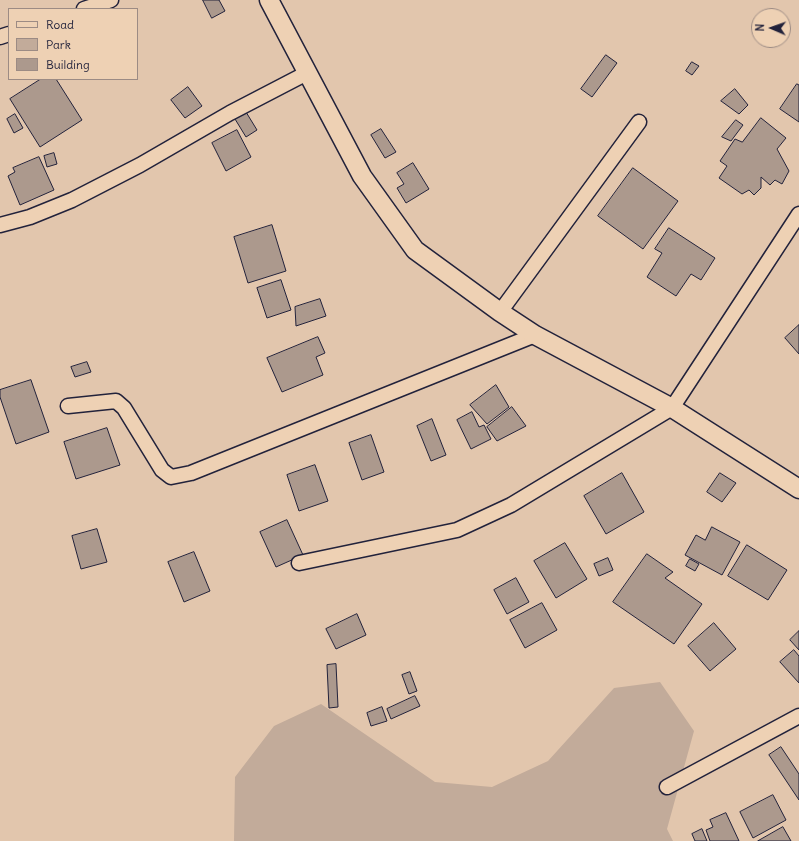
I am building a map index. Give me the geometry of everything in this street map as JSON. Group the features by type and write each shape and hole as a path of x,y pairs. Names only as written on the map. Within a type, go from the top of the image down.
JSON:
{"street":[{"path":"87,8 111,0"},
{"path":"269,0 362,176 415,250 500,312 535,335 672,408 799,489"},
{"path":"0,224 30,217 78,196 140,165 230,113 307,73"},
{"path":"500,312 639,122"},
{"path":"299,563 457,530 511,505 672,408 799,214"},
{"path":"68,406 116,401 124,408 162,470 171,477 191,472 535,335"},
{"path":"667,787 799,716"}],"green space":[{"path":"660,682 694,731 667,829 673,841 234,841 235,777 274,726 321,704 435,782 492,787 548,761 614,688"}],"building":[{"path":"203,0 219,0 225,11 212,18"},
{"path":"606,55 617,63 592,97 581,89"},
{"path":"692,62 699,66 692,75 686,71"},
{"path":"39,80 57,80 82,120 40,147 10,99"},
{"path":"797,84 799,85 799,122 780,109"},
{"path":"188,87 202,106 185,118 171,100"},
{"path":"735,89 748,105 739,114 721,101"},
{"path":"246,112 257,130 246,137 235,119"},
{"path":"15,114 23,128 14,133 7,119"},
{"path":"761,118 786,138 777,149 789,171 782,184 775,180 770,185 761,177 761,188 754,195 749,190 742,194 719,178 727,166 720,161 735,139 742,142"},
{"path":"736,120 743,125 731,141 722,137"},
{"path":"381,129 396,152 385,158 371,135"},
{"path":"237,130 251,157 226,171 212,143"},
{"path":"54,153 57,164 47,167 44,156"},
{"path":"39,157 54,190 20,205 8,176 15,172 13,168"},
{"path":"413,163 429,189 406,203 397,188 404,184 397,173"},
{"path":"633,168 678,201 643,249 598,216"},
{"path":"272,225 286,271 248,283 234,237"},
{"path":"669,228 715,258 701,280 691,274 676,296 647,277 662,253 655,249"},
{"path":"281,280 291,310 267,318 257,288"},
{"path":"320,299 326,316 296,326 295,307"},
{"path":"799,325 799,354 785,338"},
{"path":"318,337 325,353 316,357 323,375 282,392 267,358"},
{"path":"87,362 91,372 75,377 71,367"},
{"path":"31,380 49,432 16,444 0,397 0,390"},
{"path":"496,385 509,407 487,424 470,405"},
{"path":"512,407 526,426 497,441 487,427"},
{"path":"472,412 479,427 484,425 491,439 471,449 457,420"},
{"path":"432,419 446,455 431,461 417,426"},
{"path":"107,428 120,465 76,479 64,442"},
{"path":"371,435 384,472 362,480 349,443"},
{"path":"315,465 328,501 299,511 287,475"},
{"path":"622,473 644,512 606,534 584,496"},
{"path":"720,473 736,483 722,502 707,492"},
{"path":"287,520 303,555 276,567 260,532"},
{"path":"712,527 740,542 722,575 685,555 696,535 705,540"},
{"path":"97,529 107,562 81,569 72,536"},
{"path":"565,543 587,579 556,598 534,561"},
{"path":"747,545 787,570 768,600 728,576"},
{"path":"194,552 210,591 184,602 168,562"},
{"path":"647,554 673,572 665,578 702,604 674,644 613,602"},
{"path":"608,558 613,570 599,576 594,564"},
{"path":"690,559 699,564 695,571 686,566"},
{"path":"516,578 529,602 507,614 494,590"},
{"path":"542,603 557,630 525,648 510,620"},
{"path":"357,614 366,635 336,649 326,629"},
{"path":"714,623 736,649 710,671 688,646"},
{"path":"799,631 799,650 790,640"},
{"path":"794,650 799,656 799,683 780,662"},
{"path":"336,664 338,707 329,708 327,665"},
{"path":"410,672 417,691 409,694 402,675"},
{"path":"415,696 420,706 391,719 387,709"},
{"path":"382,707 387,721 371,726 367,713"},
{"path":"781,747 799,774 799,800 769,755"},
{"path":"773,795 786,820 753,838 740,812"},
{"path":"726,813 739,841 710,841 706,830 713,827 710,820"},
{"path":"783,827 791,841 758,841"},
{"path":"702,829 707,841 695,841 692,834"}]}
